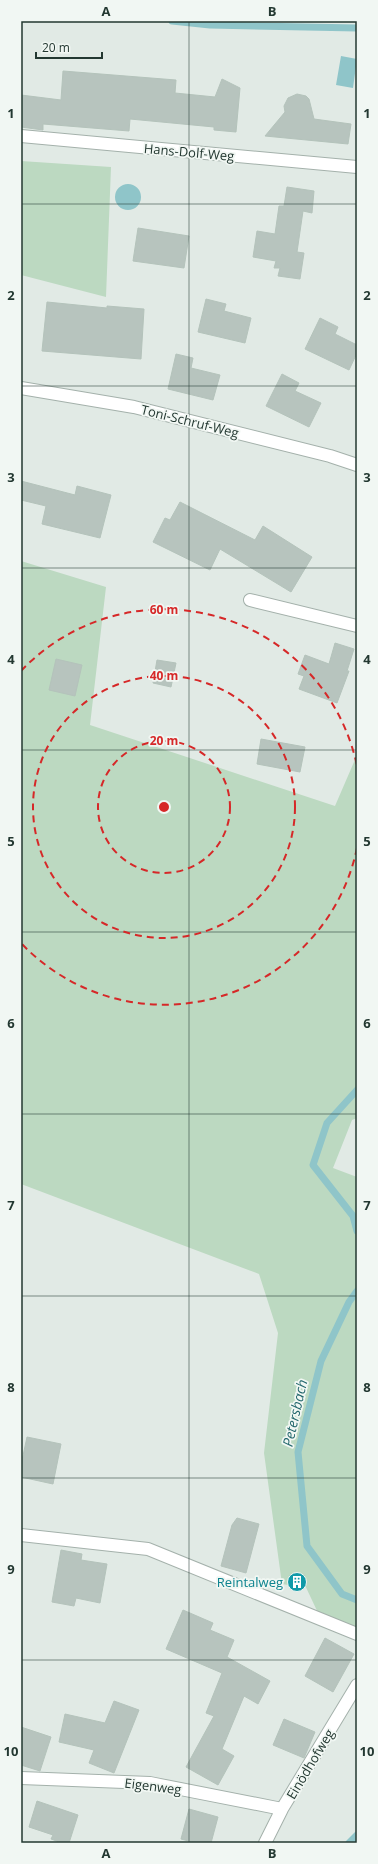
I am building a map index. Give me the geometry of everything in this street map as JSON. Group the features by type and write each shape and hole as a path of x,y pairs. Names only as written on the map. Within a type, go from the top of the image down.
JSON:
{"street":[{"name":"Hans-Dolf-Weg","path":"21,136 357,167"},
{"name":"Toni-Schruf-Weg","path":"21,388 134,407 330,456 357,465"},
{"path":"250,600 357,626"},
{"path":"21,1535 148,1549 357,1634"},
{"name":"Einödhofweg","path":"265,1843 282,1809 357,1685"},
{"name":"Eigenweg","path":"21,1778 150,1784 282,1809"}],"green space":[{"path":"21,161 111,167 106,297 21,275"},
{"path":"21,561 106,587 90,725 335,806 357,755 357,1118 352,1120 333,1168 357,1177 357,1628 319,1615 303,1581 294,1577 288,1585 282,1584 264,1453 278,1333 259,1274 21,1184"}],"water":[{"path":"341,56 357,59 353,88 336,85"},
{"path":"128,184 137,188 141,197 137,206 128,210 119,206 115,197 119,188"}],"building":[{"path":"63,71 176,80 175,93 215,97 222,79 240,88 236,132 214,130 214,127 130,119 129,131 43,124 43,130 21,127 21,95 61,100"},
{"path":"297,94 306,96 309,99 314,119 351,124 348,144 265,136 285,112 284,106 288,98"},
{"path":"287,187 314,191 312,213 303,211 297,252 304,253 300,279 278,276 280,268 274,268 276,261 253,257 257,231 275,234 279,206 284,206"},
{"path":"138,228 189,236 184,268 133,261"},
{"path":"206,299 226,304 224,311 251,318 245,343 198,332"},
{"path":"47,302 107,308 107,306 144,309 141,359 42,351"},
{"path":"320,318 338,327 335,334 357,345 357,353 349,370 305,349"},
{"path":"176,354 193,358 191,368 220,375 213,400 168,389"},
{"path":"282,374 299,383 295,391 321,403 309,427 266,406"},
{"path":"21,481 75,495 77,486 111,495 100,538 42,524 46,506 21,500"},
{"path":"180,502 255,540 263,526 312,557 291,592 220,549 210,570 153,542 165,518 170,520"},
{"path":"335,643 354,649 347,671 349,671 337,703 299,689 304,676 298,674 305,655 329,664"},
{"path":"56,659 82,665 75,696 49,690"},
{"path":"157,660 176,663 171,687 153,683"},
{"path":"261,739 305,747 300,772 257,764"},
{"path":"27,1437 61,1444 53,1484 21,1477 21,1465"},
{"path":"237,1518 259,1524 246,1573 221,1566 232,1525"},
{"path":"61,1550 82,1554 81,1560 107,1564 100,1603 76,1598 74,1606 52,1602"},
{"path":"183,1610 213,1623 210,1630 234,1640 227,1657 270,1681 258,1704 244,1696 222,1749 234,1756 218,1785 186,1767 214,1716 206,1713 222,1673 166,1649"},
{"path":"325,1638 354,1654 333,1692 305,1676"},
{"path":"114,1701 139,1710 114,1773 89,1763 94,1750 59,1742 65,1714 105,1723"},
{"path":"284,1719 315,1732 304,1758 273,1745"},
{"path":"21,1727 51,1737 40,1771 21,1765"},
{"path":"37,1801 78,1815 69,1843 62,1843 51,1839 53,1835 29,1827"},
{"path":"189,1809 218,1817 211,1843 196,1843 181,1839"}],"waterway":[{"path":"172,21 210,25 357,28"},
{"name":"Petersbach","path":"357,1090 327,1123 313,1165 353,1216 357,1231"},
{"name":"Petersbach","path":"357,1291 349,1302 321,1361 298,1452 307,1546 342,1594 357,1600"},
{"name":"Petersbach","path":"349,1843 357,1835"}],"place":[{"name":"Reintalweg","path":"297,1582"}]}
